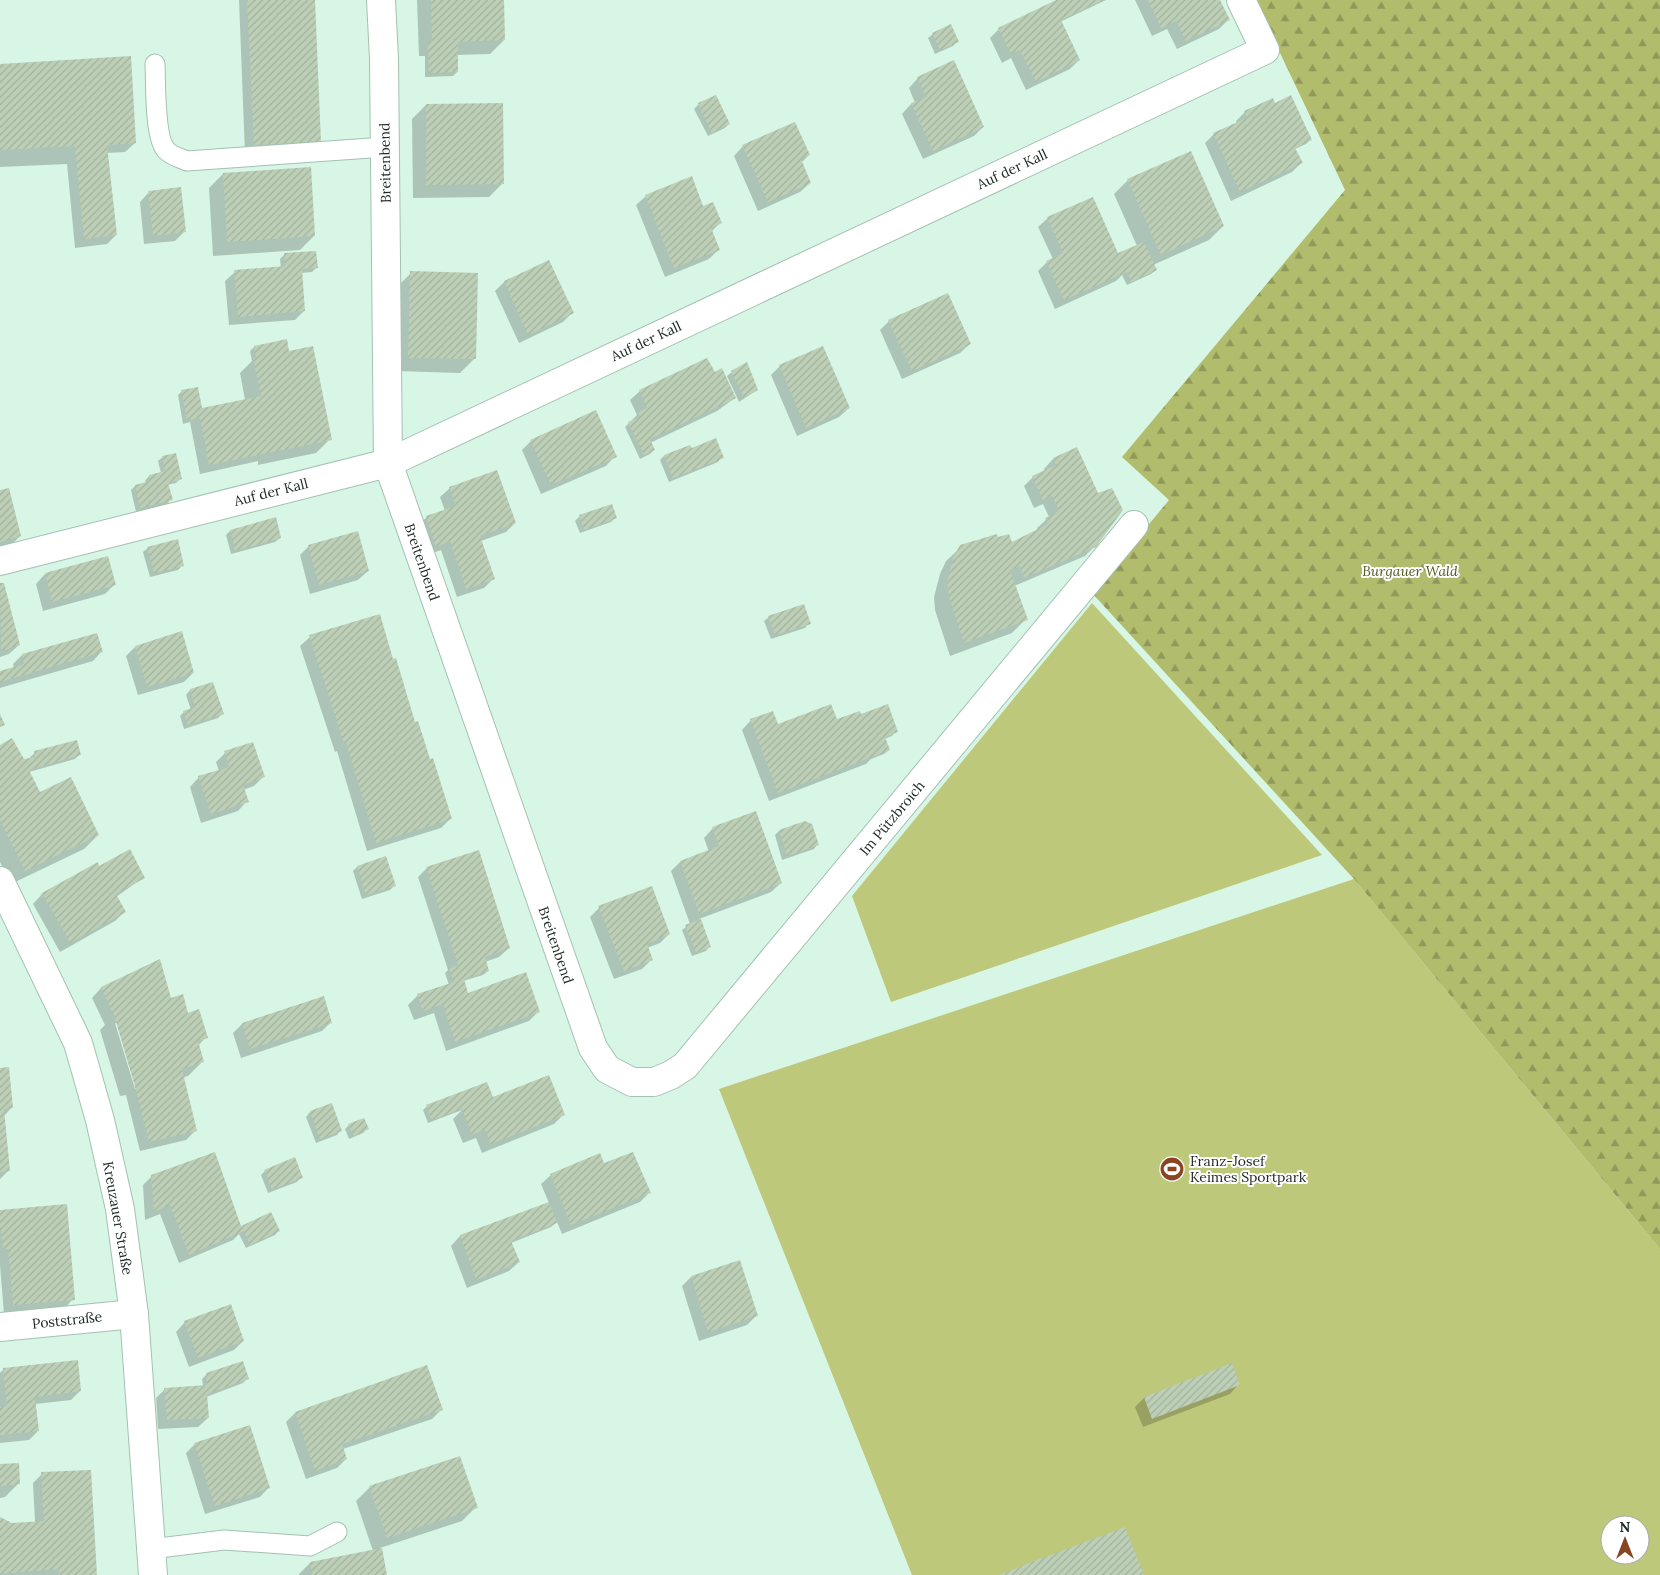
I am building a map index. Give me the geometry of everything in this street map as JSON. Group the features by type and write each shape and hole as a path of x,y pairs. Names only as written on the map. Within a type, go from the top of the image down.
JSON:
{"street":[{"name":"Breitenbend","path":"382,0 388,463 592,1048 607,1069 632,1082"},
{"name":"Auf der Kall","path":"0,561 388,463 1265,50 1241,0"},
{"name":"Im Pützbroich","path":"632,1082 654,1082 672,1075 686,1066 1134,525"},
{"name":"Kreuzauer Straße","path":"0,881 78,1044 100,1120 120,1209 134,1314 152,1562"},
{"name":"Poststraße","path":"0,1327 134,1314"}],"lane":[{"path":"155,64 157,117 160,136 166,150 187,161 385,147"},
{"path":"152,1562 224,1540 310,1546 337,1532"}],"green space":[{"name":"Burgauer Wald","path":"1255,0 1660,0 1660,1249 1354,879 1092,593 1169,500 1122,457 1345,190"},
{"path":"1092,603 1322,855 891,1002 852,896"},
{"name":"Franz-Josef Keimes Sportpark","path":"1354,879 1660,1249 1660,1575 912,1575 719,1089"}],"building":[{"path":"247,0 315,0 321,142 254,145"},
{"path":"431,0 504,0 505,40 458,42 458,72 429,73 428,42 432,42"},
{"path":"1056,0 1103,0 1061,20 1080,60 1036,82 1020,50 1011,54 998,28"},
{"path":"1148,0 1220,0 1230,20 1186,41 1176,21 1161,28"},
{"path":"951,24 959,42 940,50 932,33"},
{"path":"131,56 136,143 107,145 117,235 84,239 75,146 0,150 0,64"},
{"path":"954,60 984,127 933,151 911,103 926,97 917,77"},
{"path":"716,95 730,124 712,133 698,103"},
{"path":"1291,95 1312,140 1295,148 1303,163 1240,192 1213,133 1247,118 1244,111 1273,98 1275,103"},
{"path":"503,103 504,184 426,185 426,104"},
{"path":"795,122 810,155 801,159 811,183 768,202 742,145"},
{"path":"1191,151 1224,226 1161,255 1127,179"},
{"path":"311,167 315,236 227,242 223,173"},
{"path":"692,176 703,206 713,202 722,223 711,228 720,250 674,268 645,195"},
{"path":"181,187 186,232 153,236 148,191"},
{"path":"1093,197 1118,253 1144,242 1157,270 1131,282 1127,272 1064,300 1046,261 1063,253 1047,217"},
{"path":"316,251 318,268 302,269 305,311 238,317 234,270 285,266 284,253"},
{"path":"549,260 574,313 528,335 504,281"},
{"path":"410,271 478,273 476,359 408,358"},
{"path":"948,293 971,344 912,371 888,320"},
{"path":"287,339 289,351 313,346 332,440 209,465 200,418 187,420 181,390 198,387 202,408 261,396 253,358 256,358 254,346"},
{"path":"823,346 850,408 806,428 779,365"},
{"path":"707,358 715,372 722,368 736,398 650,439 655,450 644,455 628,422 640,417 638,412 647,408 639,390"},
{"path":"747,362 758,390 744,398 731,371"},
{"path":"596,410 617,457 551,485 530,440"},
{"path":"716,438 724,458 673,478 664,455 690,445 692,448"},
{"path":"1077,447 1098,493 1112,488 1123,510 1096,547 1024,578 1020,566 1010,570 1028,620 964,643 949,596 947,582 953,558 960,545 997,534 998,537 1009,534 1012,542 1048,524 1045,518 1059,511 1052,496 1043,500 1032,476 1056,465 1053,458"},
{"path":"176,453 182,479 168,483 173,500 140,508 135,485 150,481 149,475 165,471 162,456"},
{"path":"497,470 516,523 480,536 495,579 466,589 450,541 436,547 426,516 456,506 449,487"},
{"path":"9,488 21,536 0,542 0,490"},
{"path":"612,504 617,518 584,530 579,515"},
{"path":"276,517 281,538 235,551 230,530"},
{"path":"358,531 369,571 319,585 308,545"},
{"path":"178,539 184,566 154,573 147,547"},
{"path":"108,556 116,585 52,602 45,573"},
{"path":"0,583 4,583 20,645 1,651"},
{"path":"804,604 811,624 775,635 768,616"},
{"path":"380,614 393,659 396,658 415,722 418,721 430,759 433,758 452,819 376,843 346,742 344,743 309,635"},
{"path":"182,631 194,673 147,687 135,646"},
{"path":"97,633 103,652 0,682 0,671 24,664 22,654"},
{"path":"213,682 224,714 188,725 183,711 195,707 190,689"},
{"path":"831,704 837,719 860,711 861,714 888,704 898,732 885,737 890,750 778,793 750,719 773,711 778,724"},
{"path":"0,714 5,725 0,727"},
{"path":"12,738 24,759 35,757 34,751 77,740 81,755 29,770 40,792 71,777 99,835 25,871 0,820 0,745"},
{"path":"253,742 265,777 243,785 249,802 211,814 198,776 229,767 224,751"},
{"path":"756,811 782,883 699,914 680,861 719,846 712,827"},
{"path":"805,821 812,824 819,845 787,856 779,830"},
{"path":"130,849 145,878 116,894 126,912 70,943 42,893 98,862 99,866"},
{"path":"479,850 510,948 485,957 489,971 464,979 468,993 526,972 540,1012 455,1042 443,1004 423,1011 417,994 454,982 449,968 458,965 426,867"},
{"path":"386,856 396,886 366,895 357,866"},
{"path":"652,886 670,934 647,944 653,960 624,971 598,906"},
{"path":"701,919 711,947 696,953 685,925"},
{"path":"160,959 171,998 183,994 188,1013 199,1009 208,1038 198,1041 204,1062 182,1069 197,1131 149,1142 114,1015 101,987"},
{"path":"324,996 332,1023 250,1049 242,1023"},
{"path":"9,1067 13,1108 4,1109 10,1171 0,1172 0,1068"},
{"path":"549,1075 565,1115 491,1144 485,1129 472,1135 462,1109 432,1120 426,1105 487,1082 493,1097"},
{"path":"332,1103 342,1131 320,1139 310,1111"},
{"path":"364,1118 369,1129 354,1136 348,1124"},
{"path":"215,1152 241,1226 271,1212 280,1231 250,1245 244,1231 189,1255 170,1205 154,1212 151,1175"},
{"path":"633,1152 651,1193 571,1225 550,1174 600,1153 604,1163"},
{"path":"295,1157 303,1178 272,1189 264,1170"},
{"path":"549,1202 557,1223 511,1241 520,1262 476,1280 460,1235"},
{"path":"67,1204 75,1300 13,1305 8,1249 3,1249 0,1231 0,1210"},
{"path":"740,1260 758,1316 708,1332 691,1276"},
{"path":"231,1304 244,1341 198,1358 184,1321"},
{"path":"78,1360 81,1391 35,1397 39,1431 0,1435 0,1407 7,1406 3,1368"},
{"path":"243,1361 249,1379 207,1394 209,1418 167,1420 164,1388 207,1385 206,1373"},
{"path":"1232,1363 1240,1385 1152,1419 1144,1397"},
{"path":"427,1365 443,1410 342,1444 347,1459 315,1471 295,1412"},
{"path":"250,1425 270,1488 215,1506 194,1443"},
{"path":"460,1456 478,1508 387,1538 369,1486"},
{"path":"19,1463 20,1484 0,1486 0,1464"},
{"path":"91,1470 97,1575 59,1575 59,1569 0,1574 0,1517 12,1523 44,1521 41,1472"},
{"path":"1125,1527 1144,1575 999,1575 1024,1565"},
{"path":"382,1548 387,1575 312,1575 310,1562"}],"place":[{"name":"Franz-Josef Keimes Sportpark","path":"1172,1169"}]}
